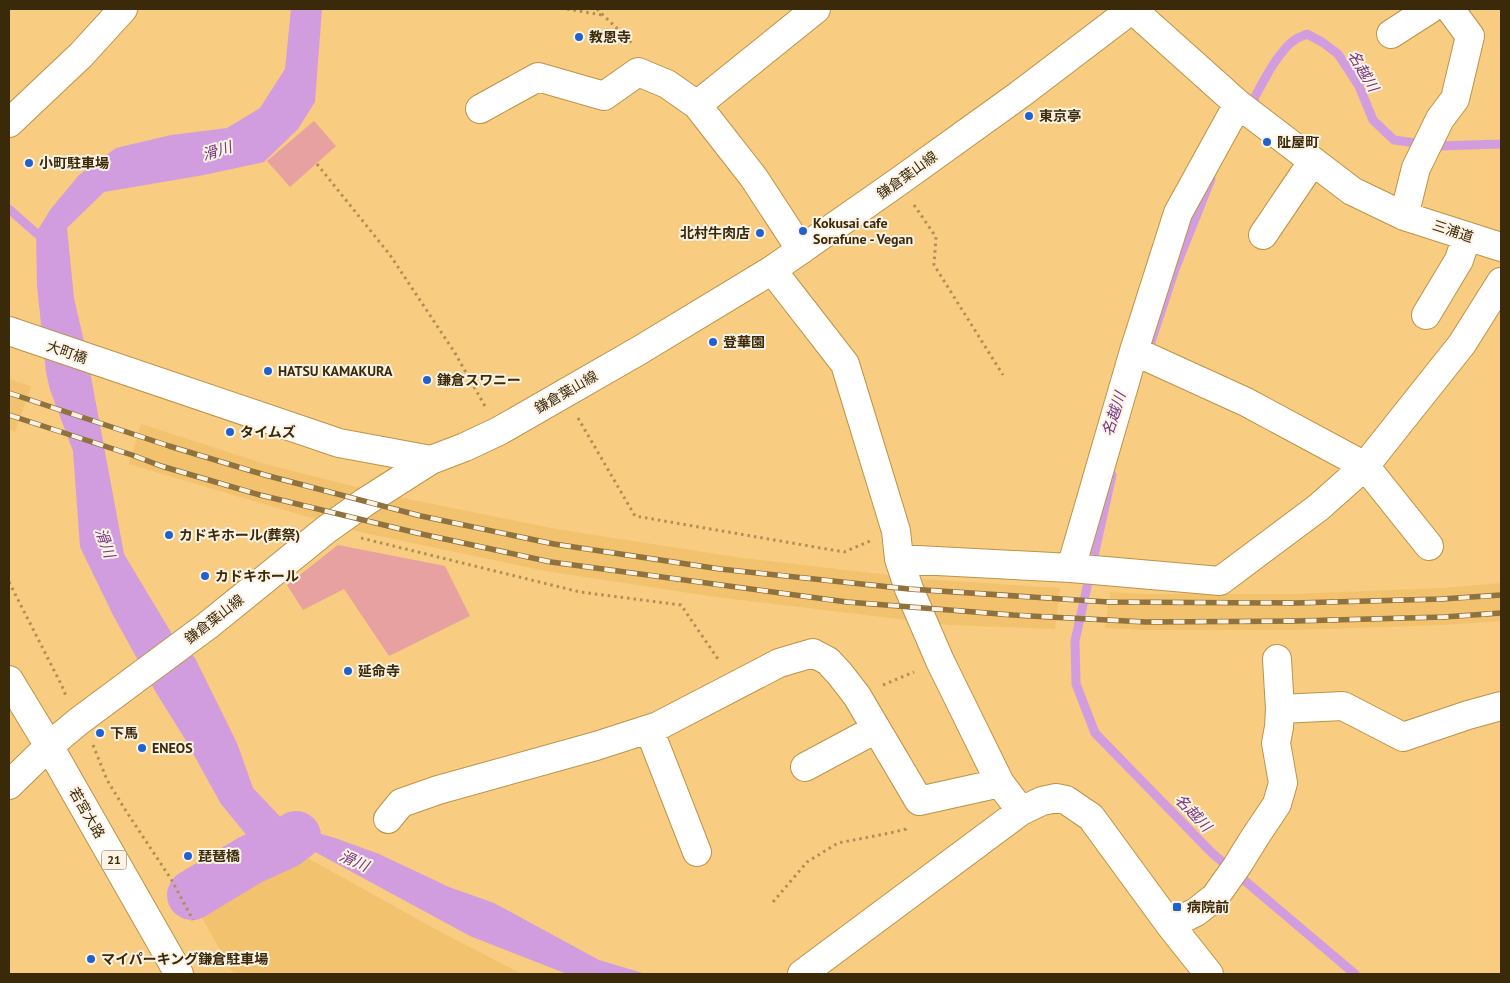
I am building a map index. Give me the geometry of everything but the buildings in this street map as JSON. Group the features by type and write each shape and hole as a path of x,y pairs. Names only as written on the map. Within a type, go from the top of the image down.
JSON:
{"street":[{"path":"9,124 82,55 123,9"},
{"path":"697,106 815,9"},
{"name":"三浦道","path":"1132,9 1240,105 1352,191 1404,216 1501,247"},
{"name":"鎌倉葉山線","path":"9,785 49,746 79,721 207,626 327,529 365,502 431,460 499,431 564,394 772,270 1019,95 1132,9"},
{"path":"1391,34 1430,9"},
{"path":"1404,216 1416,168 1440,119 1455,99 1470,36 1450,9"},
{"path":"480,109 538,77 604,96 638,72 667,84 697,106 754,178 801,250"},
{"path":"1071,568 1134,351 1178,213 1240,105"},
{"path":"1264,235 1313,161"},
{"path":"1426,315 1459,260 1467,236"},
{"path":"772,270 845,364 896,531 899,559 909,589 940,661 1000,783 1021,811"},
{"path":"899,559 1071,568 1220,581 1319,508 1365,466 1462,344 1501,282"},
{"name":"大町橋","path":"21,336 338,443 431,460"},
{"path":"1134,351 1246,402 1365,466 1429,546"},
{"path":"388,819 401,803 438,790 550,759 658,726 779,663 813,653 828,661 857,696 919,801 1000,783"},
{"path":"1170,925 1196,912 1215,897 1277,804 1283,783 1276,743 1280,709 1277,659"},
{"name":"若宮大路","path":"9,680 49,746 179,974"},
{"path":"1280,709 1343,706 1402,737 1501,706"},
{"path":"649,729 696,852"},
{"path":"804,767 876,729"},
{"path":"802,974 1021,811 1042,801 1056,798 1066,800 1091,817 1170,925 1209,974"}],"path":[{"path":"567,9 603,15"},
{"path":"597,9 648,58 653,79"},
{"path":"317,164 390,255 455,353 499,431"},
{"path":"898,182 936,237 934,266 1003,375"},
{"path":"564,394 635,516 844,552 896,531"},
{"path":"327,529 580,592 681,605 737,686"},
{"path":"857,696 940,661"},
{"path":"773,902 807,862 838,843 906,829 919,801"},
{"path":"171,879 193,920"}],"shaded area":[{"path":"314,121 336,146 290,187 267,161"},
{"path":"9,379 31,386 15,432 9,429"},
{"path":"141,424 265,464 360,488 319,520 257,502 129,464"},
{"path":"398,497 556,529 742,558 922,579 1060,588 1055,629 949,625 716,597 546,571 351,530"},
{"path":"338,545 445,566 470,616 389,656 344,589 303,610 287,585"},
{"path":"1501,583 1501,621 1294,630 1144,630 1105,628 1110,592 1147,594 1295,594 1442,588"},
{"path":"295,851 433,928 522,974 234,974 193,902"}],"water":[{"name":"滑川","path":"291,9 322,9 315,102 298,129 264,162 204,175 104,192 67,228 74,298 86,350 124,554 172,634 195,658 237,743 253,788 287,824 335,838 379,854 449,887 494,903 599,960 646,974 567,974 470,936 315,852 285,844 249,838 221,804 185,739 155,691 113,615 80,547 73,451 50,390 46,372 37,286 36,233 50,210 79,175 116,148 171,135 227,128 260,108 285,69"}],"waterway":[{"name":"名越川","path":"1249,108 1282,52 1296,39 1307,34 1338,54 1359,86 1373,120 1394,140 1439,146 1501,144"},
{"name":"名越川","path":"1147,354 1175,269 1211,179"},
{"path":"9,209 36,233 45,238"},
{"name":"名越川","path":"1112,475 1075,641 1076,684 1095,733 1212,853 1355,974"},
{"path":"192,895 250,860 285,844 296,836"}],"railway":[{"path":"9,393 169,446 265,475 421,516 554,544 720,569 909,589 1108,602 1295,603 1442,599 1501,595"},
{"path":"9,415 161,466 260,495 417,533 551,562 847,602 1013,615 1146,622 1296,621 1444,617 1501,613"}],"place":[{"name":"教恩寺","path":"579,37"},
{"name":"東京亭","path":"1029,116"},
{"name":"阯屋町","path":"1267,142"},
{"name":"小町駐車場","path":"29,163"},
{"name":"Kokusai cafe Sorafune - Vegan","path":"803,231"},
{"name":"北村牛肉店","path":"760,233"},
{"name":"登華園","path":"713,342"},
{"name":"HATSU KAMAKURA","path":"268,371"},
{"name":"鎌倉スワニー","path":"427,380"},
{"name":"タイムズ","path":"230,432"},
{"name":"カドキホール(葬祭)","path":"169,535"},
{"name":"カドキホール","path":"205,576"},
{"name":"延命寺","path":"348,671"},
{"name":"下馬","path":"100,733"},
{"name":"ENEOS","path":"142,748"},
{"name":"琵琶橋","path":"188,856"},
{"name":"病院前","path":"1177,907"},
{"name":"マイパーキング鎌倉駐車場","path":"91,959"}]}
